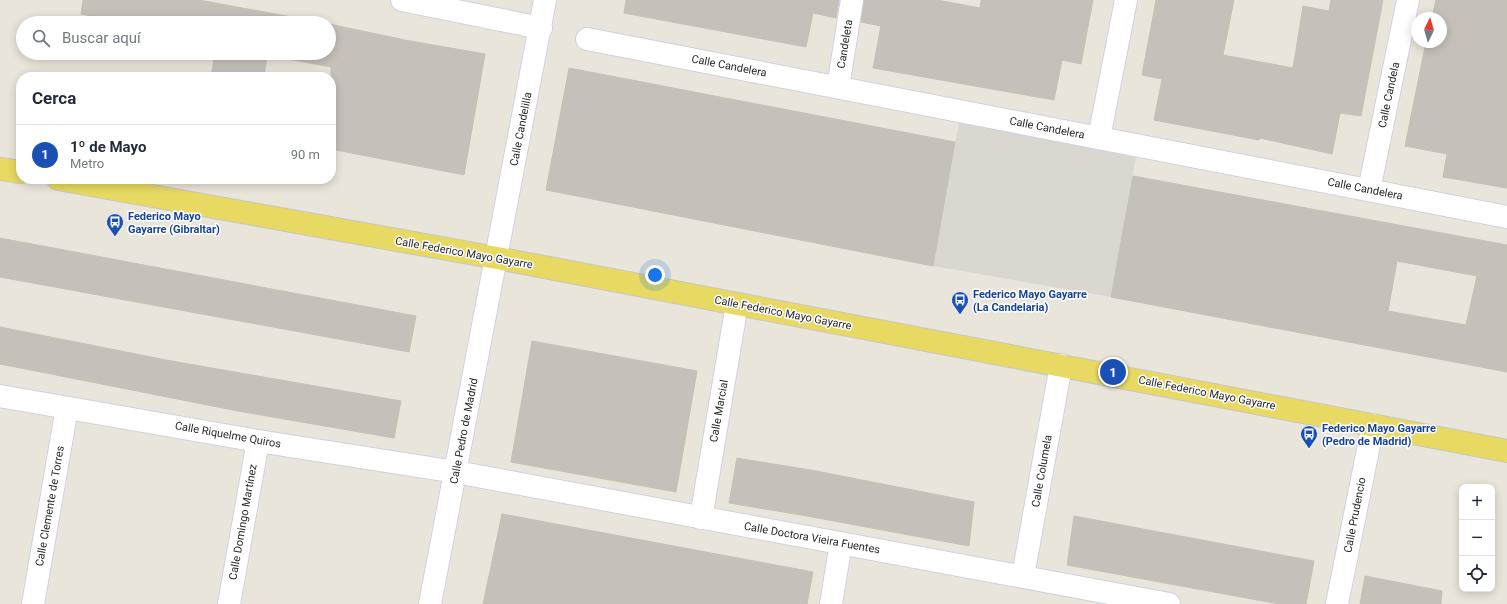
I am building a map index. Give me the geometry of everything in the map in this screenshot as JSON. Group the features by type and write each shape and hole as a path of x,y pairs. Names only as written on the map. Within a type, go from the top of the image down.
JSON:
{"main road":[{"path":"0,169 16,171"},
{"name":"Calle Federico Mayo Gayarre","path":"86,184 498,258 1507,451"}],"street":[{"path":"402,0 541,28"},
{"name":"Calle Candelilla","path":"498,258 545,0"},
{"name":"Candeleta","path":"838,88 852,0"},
{"path":"1099,138 1126,0"},
{"name":"Calle Candela","path":"1369,190 1408,0"},
{"name":"Calle Candelera","path":"587,39 1507,217"},
{"name":"Calle Pedro de Madrid","path":"430,604 498,258"},
{"name":"Calle Marcial","path":"701,518 737,304"},
{"name":"Calle Columela","path":"1023,576 1061,365"},
{"name":"Calle Riquelme Quiros","path":"0,396 258,441 456,472"},
{"name":"Calle Clemente de Torres","path":"33,604 67,408"},
{"name":"Calle Prudencio","path":"1337,604 1373,425"},
{"name":"Calle Domingo Martínez","path":"229,604 258,441"},
{"name":"Calle Doctora Vieira Fuentes","path":"456,472 1169,604"},
{"path":"831,604 842,543"}],"shaded area":[{"path":"961,111 1138,146 1111,297 933,266"}],"building":[{"path":"83,0 199,0 286,16 93,16 81,14"},
{"path":"626,0 839,0 836,18 813,13 806,47 624,13"},
{"path":"864,0 937,0 980,8 981,0 1093,0 1081,64 1062,60 1054,100 873,68 881,26 861,22"},
{"path":"1156,0 1234,0 1223,55 1293,68 1303,6 1329,11 1331,0 1383,0 1361,116 1340,113 1332,154 1260,138 1259,140 1154,120 1162,79 1142,75"},
{"path":"1436,0 1507,0 1507,188 1443,177 1447,154 1405,146 1425,48 1447,48 1447,12 1433,12"},
{"path":"336,25 405,40 485,54 464,175 336,150 336,72 331,72 331,67 294,60 336,60"},
{"path":"214,60 266,60 265,72 212,72"},
{"path":"569,68 955,142 933,266 546,190"},
{"path":"1133,176 1507,245 1507,372 1111,297","holes":["1397,261 1477,276 1466,325 1388,311"]},
{"path":"0,238 416,316 409,352 0,277"},
{"path":"0,327 166,360 401,401 394,438 238,411 0,364"},
{"path":"532,341 697,371 676,492 511,462"},
{"path":"737,458 816,471 974,502 969,546 729,503"},
{"path":"502,514 813,572 807,604 483,604"},
{"path":"1074,516 1314,561 1306,604 1279,604 1067,565"},
{"path":"1365,576 1442,591 1441,604 1360,604"}],"place":[{"name":"Federico Mayo Gayarre (Gibraltar)","path":"115,237"},
{"name":"Federico Mayo Gayarre (La Candelaria)","path":"960,315"},
{"name":"1º de Mayo","path":"1113,372"},
{"name":"Federico Mayo Gayarre (Pedro de Madrid)","path":"1309,449"}]}
